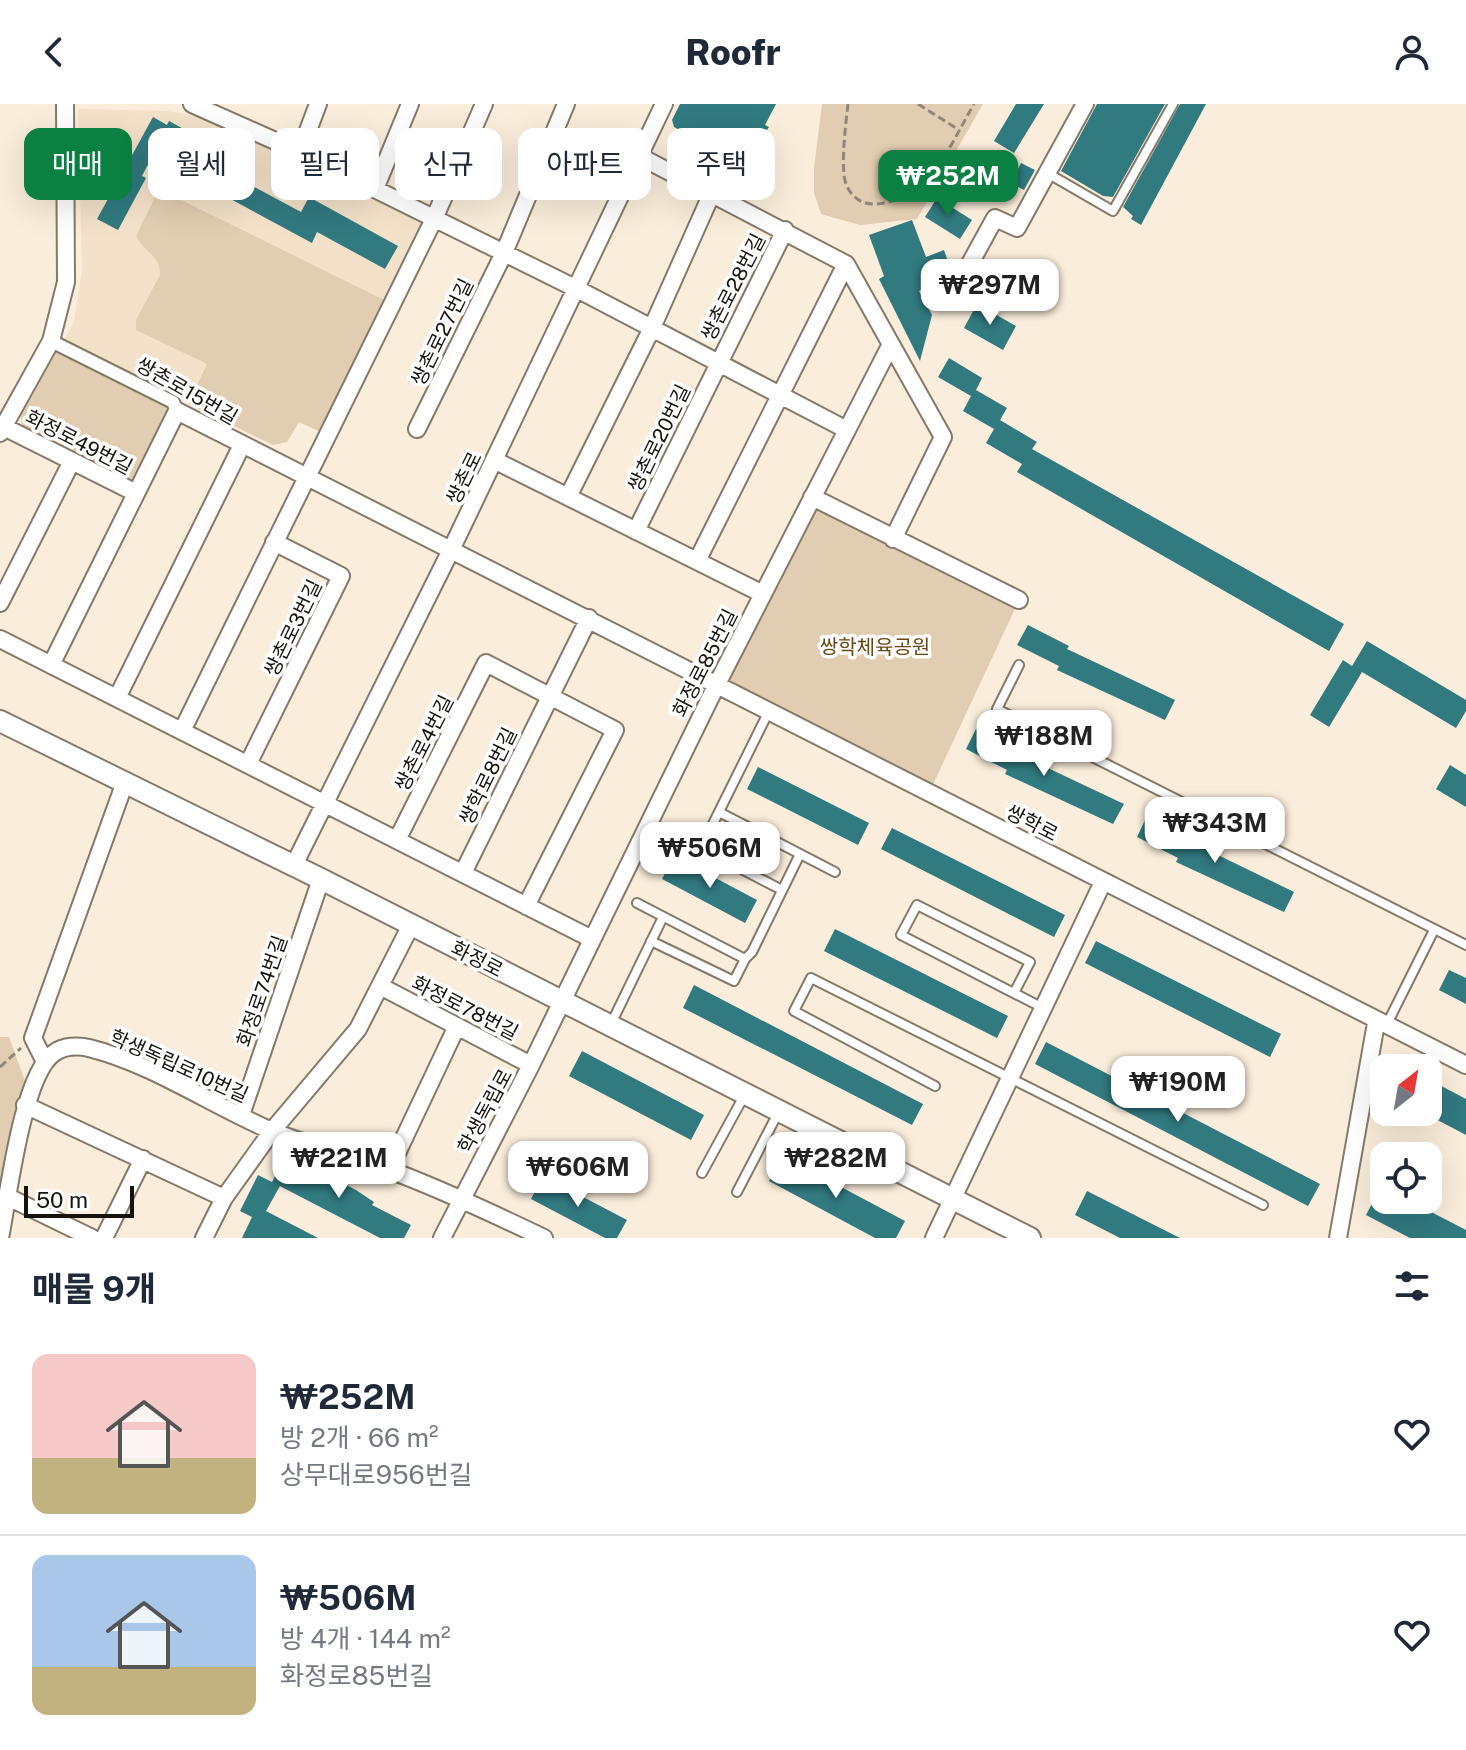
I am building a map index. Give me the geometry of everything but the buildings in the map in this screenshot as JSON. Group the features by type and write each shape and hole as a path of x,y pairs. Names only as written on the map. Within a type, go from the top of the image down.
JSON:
{"street":[{"name":"화정로49번길","path":"65,104 66,282 51,341 2,430 136,493"},
{"path":"192,104 228,110 271,135"},
{"path":"309,128 318,104"},
{"path":"379,179 410,104"},
{"path":"182,731 304,476 434,219 484,104"},
{"name":"쌍촌로27번길","path":"417,429 504,253 566,104"},
{"name":"쌍촌로","path":"651,131 664,104"},
{"path":"961,280 995,218 1017,228 1085,104"},
{"path":"379,191 577,289"},
{"name":"쌍촌로","path":"294,865 451,550 618,200"},
{"path":"568,497 651,330 709,200"},
{"path":"726,200 846,264 943,437 893,539"},
{"name":"쌍촌로28번길","path":"717,363 785,230"},
{"path":"697,561 846,264"},
{"name":"쌍촌로28번길","path":"577,289 847,430"},
{"name":"쌍촌로15번길","path":"51,341 173,402 177,411 242,445 451,550"},
{"name":"화정로85번길","path":"562,1002 717,684 890,346"},
{"name":"쌍촌로20번길","path":"636,531 717,363"},
{"path":"51,665 177,411"},
{"path":"117,698 242,445"},
{"path":"494,460 763,594"},
{"path":"0,603 72,461"},
{"path":"812,497 1019,600"},
{"name":"쌍촌로3번길","path":"248,764 341,576 274,542"},
{"name":"쌍학로","path":"451,550 1381,1025 1466,1065"},
{"name":"쌍학로8번길","path":"463,873 589,618"},
{"path":"0,639 592,939"},
{"name":"쌍촌로4번길","path":"397,840 486,663 550,696"},
{"path":"526,906 615,730 550,696"},
{"name":"화정로","path":"0,721 294,865 744,1096 1030,1238"},
{"path":"0,1238 25,1105 45,1062 33,1038 125,782"},
{"name":"화정로74번길","path":"241,1115 321,879"},
{"path":"934,1238 1103,882"},
{"name":"화정로78번길","path":"204,1238 224,1198 272,1131 358,1029 411,925"},
{"name":"화정로78번길","path":"380,986 531,1065"},
{"name":"학생독립로","path":"442,1238 562,1002"},
{"path":"1338,1238 1381,1025"},
{"path":"389,1170 457,1026"},
{"name":"학생독립로10번길","path":"45,1062 52,1054 68,1047 87,1047 152,1072 272,1131 389,1170 544,1238"},
{"path":"25,1105 224,1198"},
{"path":"104,1238 143,1159"},
{"path":"8,1197 92,1238"}],"lane":[{"path":"1049,174 1113,211 1173,104"},
{"path":"1019,665 997,709 1466,945"},
{"path":"769,711 701,848 782,890"},
{"path":"719,812 835,872"},
{"path":"651,941 734,981 752,952 800,854"},
{"path":"637,903 745,959"},
{"path":"1014,993 1030,962 917,905 901,935 1043,1008"},
{"path":"610,1026 663,917"},
{"path":"1381,1025 1434,930"},
{"path":"935,1086 794,1011 811,978 1263,1205"},
{"path":"702,1173 744,1096"},
{"path":"737,1192 778,1113"}],"path":[{"path":"848,104 845,178 855,197 868,203 884,204 902,198 926,181 974,104"},
{"path":"918,104 959,130"},
{"path":"0,1067 11,1061 19,1047 27,1049"}],"shaded area":[{"path":"78,109 168,111 208,119 227,128 148,128 148,200 255,200 255,142 271,149 271,200 377,200 425,223 321,432 299,422 287,442 273,445 64,340 74,322 82,270 80,200 132,200 132,128 78,128"}],"green space":[{"path":"822,104 983,104 917,219 860,225 821,214 814,193"},
{"path":"154,200 181,200 386,301 321,432 299,422 287,442 273,445 188,404 207,364 136,330 136,320 160,275 160,269 136,236"},
{"path":"57,348 172,407 135,482 127,484 23,431 20,413"},
{"name":"쌍학체육공원","path":"812,497 1019,600 929,793 717,684"},
{"path":"0,1037 9,1037 28,1089 0,1238"}]}
